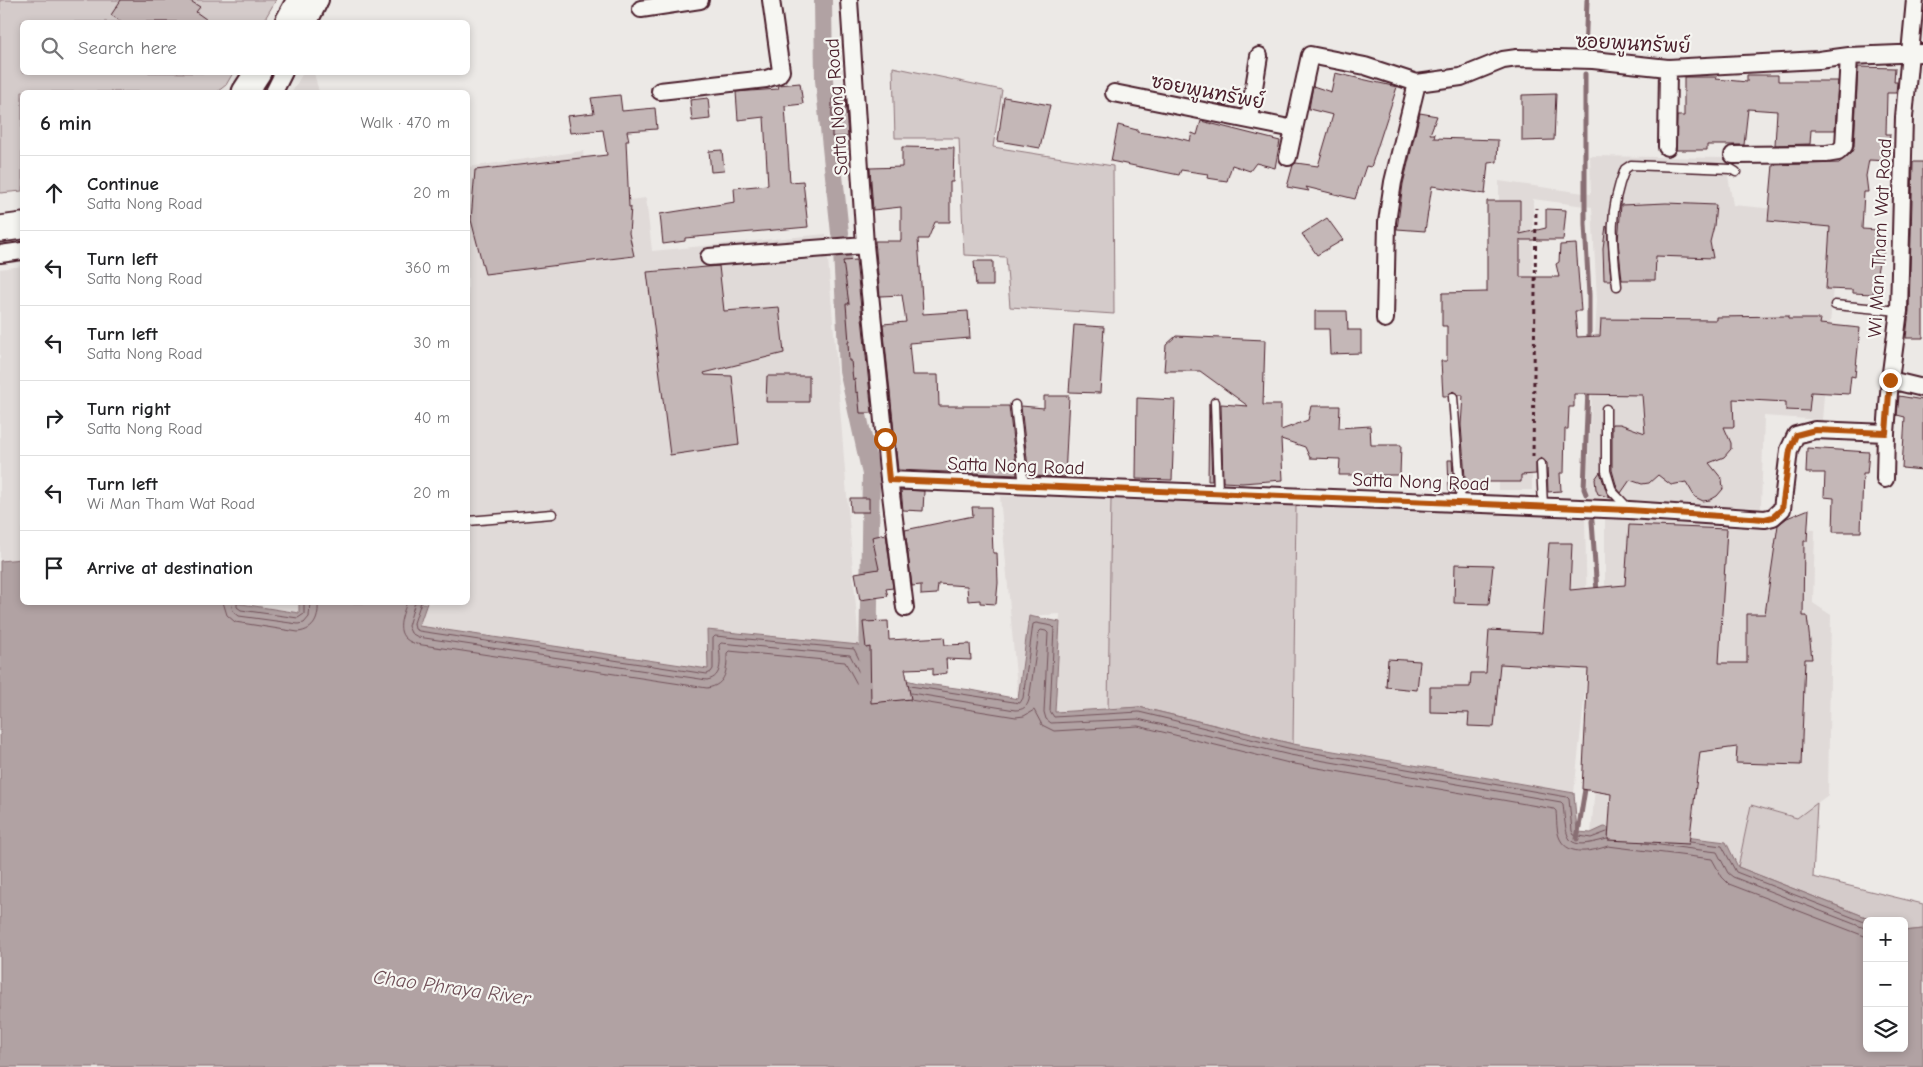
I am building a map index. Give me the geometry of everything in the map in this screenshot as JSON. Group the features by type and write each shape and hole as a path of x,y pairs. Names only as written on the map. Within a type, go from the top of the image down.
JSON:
{"main road":[{"path":"289,20 300,0"},
{"path":"245,90 256,75"},
{"path":"0,229 20,226"}],"street":[{"path":"310,20 320,0"},
{"path":"641,9 700,0"},
{"path":"660,91 778,75 781,71 771,0"},
{"name":"Satta Nong Road","path":"849,0 865,245 889,480 905,608"},
{"name":"Wi Man Tham Wat Road","path":"1885,478 1890,380 1899,311 1904,117 1917,53 1915,0"},
{"name":"ซอยพูนทรัพย์","path":"1288,157 1310,55 1365,66 1417,83 1461,77 1503,60 1517,58 1593,60 1668,68 1803,62 1849,56 1917,53"},
{"path":"1249,119 1260,56"},
{"path":"1733,155 1826,154 1838,152 1844,146 1849,56"},
{"path":"1667,148 1668,68"},
{"path":"275,90 282,75"},
{"path":"1385,319 1388,222 1393,182 1417,83"},
{"name":"ซอยพูนทรัพย์","path":"1114,93 1249,119 1294,130"},
{"path":"709,257 865,245"},
{"path":"0,254 20,251"},
{"path":"1890,380 1923,388"},
{"name":"Satta Nong Road","path":"889,480 1461,502 1765,519 1773,517 1782,509 1790,450 1796,435 1815,430 1886,433"}],"lane":[{"path":"1618,286 1612,241 1612,215 1625,169 1631,165 1731,169 1736,172"},
{"path":"1835,305 1899,311"},
{"path":"1453,397 1461,502"},
{"path":"1216,402 1218,492"},
{"path":"1015,405 1024,486"},
{"path":"1606,409 1606,470 1612,491 1629,510"},
{"path":"1537,465 1542,506"},
{"path":"470,522 552,514"}],"path":[{"path":"1536,208 1537,465"}],"shaded area":[{"path":"0,0 276,0 264,20 20,20 20,75 232,75 226,85 220,90 20,90 20,191 0,193"},
{"path":"893,67 1002,90 993,147 1113,166 1114,314 1010,307 1006,257 964,255 959,138 895,138"},
{"path":"302,75 315,75 318,90 293,90"},
{"path":"583,151 588,205 646,198 652,251 826,234 859,645 708,630 709,669 418,626 426,605 470,605 470,167"},
{"path":"1590,156 1725,158 1733,205 1839,215 1822,420 1764,416 1761,508 1586,502 1597,300 1592,207 1533,199 1532,490 1499,490 1499,181 1591,194"},
{"path":"20,266 20,559 0,561 0,269"},
{"path":"1000,496 1111,497 1108,710 1055,712 1060,614 1029,616 1018,699"},
{"path":"1111,497 1296,505 1293,744 1139,707 1108,710"},
{"path":"1296,505 1585,515 1588,665 1574,793 1293,744"},
{"path":"1605,519 1815,529 1813,603 1831,615 1828,795 1797,818 1751,805 1738,867 1591,833 1605,674"},
{"path":"243,605 299,605 300,613"},
{"path":"1817,803 1813,877 1923,904 1923,929 1908,931 1908,917 1866,917 1738,867 1751,805 1797,818"}],"water":[{"name":"Chao Phraya River","path":"20,559 20,605 248,605 299,613 299,605 426,605 419,626 708,669 707,630 859,645 871,671 918,683 1018,699 1029,616 1060,622 1055,712 1139,707 1293,744 1574,793 1577,832 1591,833 1604,827 1726,842 1738,867 1866,917 1863,917 1863,1052 1908,1052 1908,931 1923,929 1923,1067 0,1067 0,561"}],"building":[{"path":"121,0 189,0 200,7 196,12 207,20 119,20 111,15"},
{"path":"1858,67 1895,68 1894,82 1897,82 1896,93 1887,93 1886,134 1890,134 1888,161 1869,160 1866,176 1868,192 1864,192 1862,229 1878,230 1878,237 1886,241 1881,262 1879,262 1873,294 1853,293 1853,290 1826,289 1830,227 1768,221 1773,165 1839,163 1851,153 1854,147"},
{"path":"1335,73 1397,87 1371,167 1366,166 1355,199 1306,187 1309,191 1287,187 1293,165 1296,163 1318,166 1333,115 1309,109 1313,86 1331,92"},
{"path":"1747,75 1778,75 1778,81 1838,81 1835,130 1811,130 1810,144 1775,145 1777,111 1748,109 1744,145 1707,145 1707,150 1676,150 1677,116 1684,116 1684,77 1717,77 1716,79 1747,82"},
{"path":"800,83 803,104 785,106 790,182 803,181 808,227 685,238 685,241 663,244 660,214 735,202 734,188 768,185 764,117 738,120 736,92 778,89 779,85"},
{"path":"1556,94 1554,140 1522,141 1522,95"},
{"path":"620,95 622,111 655,108 657,129 627,131 629,141 626,141 629,207 631,207 629,233 634,256 485,274 471,220 475,170 607,155 603,130 570,133 567,116 594,113 591,98"},
{"path":"1004,97 1050,105 1040,148 998,141"},
{"path":"708,98 710,119 692,121 690,100"},
{"path":"845,98 848,137 832,137 832,99"},
{"path":"1420,113 1437,116 1430,134 1435,134 1434,138 1498,140 1497,162 1488,163 1485,194 1432,186 1425,231 1397,229 1403,184"},
{"path":"1201,121 1280,141 1275,168 1256,163 1250,171 1232,165 1227,181 1207,178 1208,174 1181,170 1179,175 1111,161 1118,125 1137,130 1137,132 1166,135 1190,141 1192,133 1197,135"},
{"path":"902,147 954,148 953,182 950,182 950,222 935,222 928,239 918,239 923,314 968,311 970,338 909,343 912,375 938,375 939,406 1009,406 1017,475 898,470 883,324 906,322 902,295 880,296 875,241 901,241 901,207 873,210 870,168 902,167"},
{"path":"722,150 724,171 711,172 709,151"},
{"path":"1913,162 1923,162 1923,338 1906,338 1909,311"},
{"path":"1487,201 1520,201 1520,234 1546,228 1546,209 1566,210 1563,240 1520,240 1520,277 1559,277 1556,264 1559,262 1560,245 1576,244 1581,311 1575,311 1577,337 1600,336 1601,319 1716,320 1716,317 1788,316 1788,319 1821,319 1820,324 1860,328 1855,377 1851,376 1849,394 1811,392 1809,411 1786,410 1786,402 1733,399 1734,427 1724,427 1731,443 1731,449 1724,457 1709,463 1722,479 1723,489 1710,500 1703,501 1695,497 1686,482 1671,485 1658,475 1649,483 1642,484 1630,480 1621,493 1617,488 1612,470 1612,424 1620,424 1645,433 1642,395 1574,394 1574,407 1569,407 1568,429 1565,429 1564,473 1560,473 1561,491 1548,492 1547,463 1541,458 1536,462 1536,474 1521,475 1521,482 1484,482 1484,490 1466,490 1461,425 1463,395 1458,395 1453,391 1448,396 1443,396 1441,361 1447,361 1447,326 1442,326 1442,293 1487,292"},
{"path":"1666,203 1716,205 1710,242 1713,258 1656,256 1655,280 1622,280 1618,241 1621,205"},
{"path":"1327,218 1343,240 1317,255 1302,234"},
{"path":"1606,226 1611,280 1604,280 1603,248"},
{"path":"856,260 872,413 860,413 858,392 856,393 855,379 853,380 851,361 849,361 846,304 849,304 843,261"},
{"path":"974,261 993,261 993,286 976,286"},
{"path":"719,266 724,311 779,307 784,353 704,373 705,375 732,376 739,445 670,455 647,272"},
{"path":"1315,311 1347,311 1348,330 1361,330 1361,353 1330,354 1329,329 1315,329"},
{"path":"1074,325 1104,327 1100,393 1069,392"},
{"path":"1176,336 1265,340 1263,405 1281,405 1281,430 1308,420 1311,406 1340,406 1339,428 1370,426 1371,445 1401,445 1400,475 1339,475 1340,459 1310,458 1305,447 1281,439 1283,480 1242,483 1223,482 1221,404 1248,406 1200,371 1164,371 1166,345"},
{"path":"767,376 809,376 809,402 766,402"},
{"path":"1044,396 1069,396 1065,477 1029,476 1021,406 1044,408"},
{"path":"1899,396 1923,400 1923,470 1902,468 1905,417 1897,415"},
{"path":"1137,398 1175,400 1172,480 1136,479"},
{"path":"1209,403 1212,481 1208,481"},
{"path":"1807,448 1869,452 1867,474 1863,474 1861,532 1833,532 1834,498 1824,497 1825,473 1806,473"},
{"path":"1448,460 1452,460 1454,491 1449,491"},
{"path":"1600,472 1607,493 1611,498 1598,494 1595,479"},
{"path":"901,490 924,491 923,511 903,510"},
{"path":"850,498 869,498 869,512 851,512"},
{"path":"972,507 991,507 993,553 997,553 998,583 996,604 980,603 980,600 968,601 967,586 938,584 937,594 921,595 921,585 912,586 905,530 973,516"},
{"path":"1809,509 1807,541 1804,541 1803,616 1807,616 1812,659 1805,659 1801,765 1736,763 1737,747 1700,752 1689,844 1608,840 1611,794 1582,789 1588,669 1500,664 1494,727 1468,726 1469,713 1430,712 1430,687 1470,687 1471,673 1486,673 1489,630 1542,633 1549,543 1572,543 1570,590 1625,585 1629,525 1727,529 1719,663 1747,663 1747,614 1765,614 1778,525 1787,518"},
{"path":"886,534 893,588 886,589 888,596 860,600 855,573 879,569 872,537"},
{"path":"1455,564 1493,565 1489,604 1454,603"},
{"path":"888,621 889,640 944,637 945,645 970,644 971,660 946,659 947,673 933,675 933,668 905,669 911,699 871,703 870,647 866,648 863,622"},
{"path":"1388,659 1420,661 1417,690 1386,687"}],"waterway":[{"path":"823,0 824,80 840,233"},
{"path":"1585,55 1587,0"},
{"path":"1585,74 1585,224 1589,295 1589,343"},
{"path":"842,251 848,370 871,474 868,669 865,688"},
{"path":"1586,494 1584,489 1588,389"},
{"path":"1592,521 1597,593"},
{"path":"1577,839 1586,783"}],"route":[{"path":"885,439 889,480 1629,510 1765,519 1773,517 1782,509 1790,450 1796,435 1815,430 1886,433 1890,380"}]}
